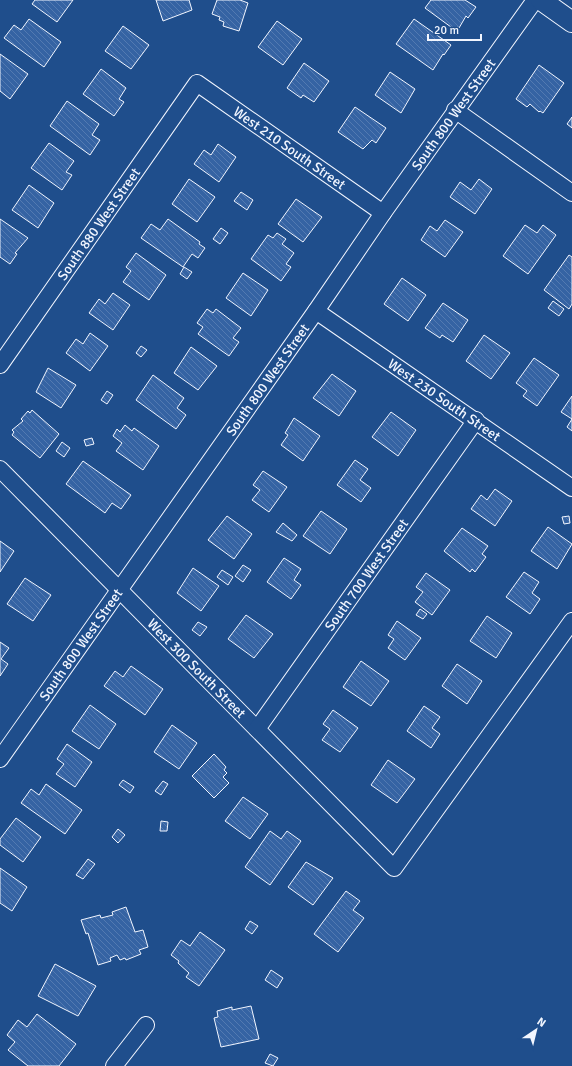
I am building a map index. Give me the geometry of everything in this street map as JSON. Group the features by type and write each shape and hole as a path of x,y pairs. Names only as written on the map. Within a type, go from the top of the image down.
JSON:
{"street":[{"name":"South 800 West Street","path":"0,758 316,311 455,110 535,0"},
{"path":"540,0 572,22"},
{"name":"West 210 South Street","path":"197,83 383,213"},
{"name":"South 880 West Street","path":"0,365 197,83"},
{"path":"455,110 572,193"},
{"name":"West 230 South Street","path":"316,311 476,420 572,488"},
{"name":"South 700 West Street","path":"257,729 476,420"},
{"name":"West 300 South Street","path":"0,469 394,868 572,621"},
{"path":"114,1066 146,1025"}],"building":[{"path":"35,0 73,0 57,22 32,4"},
{"path":"156,0 189,0 192,10 163,21"},
{"path":"217,0 240,0 248,3 239,31 223,26 224,22 219,20 220,17 212,14"},
{"path":"431,0 465,0 476,7 468,18 466,16 459,28 457,27 455,30 425,8"},
{"path":"29,19 61,42 44,67 4,38 14,25 21,30"},
{"path":"414,19 451,45 444,55 443,54 433,70 396,44"},
{"path":"277,21 302,39 283,65 258,47"},
{"path":"123,26 149,45 131,69 105,51"},
{"path":"0,54 28,74 10,99 0,91"},
{"path":"304,63 329,81 314,102 303,95 301,98 287,88"},
{"path":"539,65 564,83 543,113 540,111 539,112 530,104 527,107 516,99"},
{"path":"101,69 126,88 119,99 124,102 114,116 83,94"},
{"path":"390,72 415,89 401,113 375,95"},
{"path":"67,101 99,124 92,135 100,140 90,155 50,126"},
{"path":"355,107 386,128 376,143 372,140 363,149 338,132"},
{"path":"572,117 572,128 567,124"},
{"path":"49,143 74,161 66,172 72,175 62,190 31,168"},
{"path":"218,144 236,157 219,182 194,164 204,150 211,155"},
{"path":"189,179 215,197 197,222 172,204"},
{"path":"479,179 492,189 475,214 450,197 460,182 471,190"},
{"path":"29,185 54,203 38,228 12,210"},
{"path":"241,192 253,200 247,210 234,201"},
{"path":"296,199 322,217 303,242 278,224"},
{"path":"0,219 28,238 15,253 17,254 10,264 0,257"},
{"path":"168,219 200,242 199,244 205,248 198,258 192,254 183,267 141,238 151,224 160,230"},
{"path":"445,220 463,232 445,257 421,240 430,226 437,231"},
{"path":"525,225 537,233 543,225 556,235 528,274 503,256"},
{"path":"221,228 228,233 220,244 213,239"},
{"path":"277,233 286,239 282,244 294,253 286,264 291,267 281,281 251,259 268,235 273,238"},
{"path":"136,253 166,275 149,300 123,282 131,271 126,267"},
{"path":"569,255 572,257 572,304 569,309 544,290"},
{"path":"184,267 192,272 187,279 180,274"},
{"path":"243,273 268,290 251,316 226,298"},
{"path":"402,278 426,295 408,321 384,304"},
{"path":"113,293 130,305 113,330 89,313 99,299 105,304"},
{"path":"553,301 564,309 559,316 548,308"},
{"path":"443,303 468,320 453,342 442,335 440,338 425,328"},
{"path":"207,309 213,313 216,309 241,328 233,338 239,342 229,356 198,334 203,327 197,323"},
{"path":"90,333 108,346 90,371 66,353 76,339 83,344"},
{"path":"484,335 510,353 491,379 466,361"},
{"path":"141,346 147,350 141,357 136,353"},
{"path":"191,347 217,366 198,390 174,373"},
{"path":"534,358 559,375 537,406 523,396 527,391 516,383"},
{"path":"48,368 76,385 61,408 36,392"},
{"path":"332,374 356,391 339,416 313,398"},
{"path":"153,375 184,398 177,408 186,415 176,429 136,400"},
{"path":"107,391 113,395 107,404 101,400"},
{"path":"572,396 572,419 561,412"},
{"path":"32,410 59,434 40,458 12,435 14,432 12,430 23,421 21,419 28,411 30,413"},
{"path":"391,412 416,430 398,456 372,437"},
{"path":"294,418 320,436 303,461 281,445 288,435 285,433"},
{"path":"572,419 572,431 567,427"},
{"path":"125,425 132,431 134,428 159,446 143,470 116,451 122,443 113,436 117,429 120,432"},
{"path":"92,438 94,444 86,446 84,440"},
{"path":"62,442 70,448 64,457 56,451"},
{"path":"355,460 368,469 360,480 371,488 361,502 337,485"},
{"path":"83,461 131,495 121,509 112,503 105,513 66,484"},
{"path":"263,471 287,487 269,512 252,500 260,490 253,485"},
{"path":"495,489 512,501 495,526 471,509 481,495 487,500"},
{"path":"321,511 347,529 330,554 303,536"},
{"path":"227,516 252,534 234,559 208,540"},
{"path":"569,516 570,523 564,524 562,517"},
{"path":"283,523 297,535 292,541 276,532"},
{"path":"548,527 572,544 557,569 531,551"},
{"path":"462,528 488,546 482,554 486,557 475,572 472,569 470,572 444,551"},
{"path":"0,541 14,551 0,572"},
{"path":"284,558 301,569 294,580 301,585 291,599 267,582"},
{"path":"243,565 251,570 243,582 235,576"},
{"path":"193,568 219,586 201,611 177,593"},
{"path":"222,570 233,577 228,585 217,577"},
{"path":"524,572 539,582 532,593 540,599 530,614 506,597"},
{"path":"426,573 450,590 432,615 415,602 423,592 416,587"},
{"path":"25,578 51,595 33,621 7,604"},
{"path":"420,609 427,614 423,619 416,615"},
{"path":"246,615 273,634 254,658 228,639"},
{"path":"487,616 512,633 496,658 470,641"},
{"path":"397,621 421,638 405,660 388,648 394,639 388,635"},
{"path":"198,622 207,627 200,636 192,630"},
{"path":"0,642 9,648 1,659 8,664 0,676"},
{"path":"361,661 389,681 371,706 343,687"},
{"path":"457,664 482,681 467,704 442,686"},
{"path":"131,666 163,689 145,715 104,686 115,671 123,677"},
{"path":"90,705 116,724 99,749 72,731"},
{"path":"424,706 440,717 432,728 440,734 431,748 407,731"},
{"path":"333,710 358,728 340,752 322,740 330,729 323,724"},
{"path":"172,725 197,743 179,769 154,752"},
{"path":"67,744 92,762 75,787 56,774 64,764 57,759"},
{"path":"214,754 226,767 224,770 227,773 223,777 229,783 214,798 192,776"},
{"path":"388,760 415,779 397,803 371,785"},
{"path":"123,780 134,787 130,793 119,785"},
{"path":"163,781 168,784 161,795 155,791"},
{"path":"46,784 82,810 65,834 21,803 31,789 39,795"},
{"path":"243,797 268,814 250,839 225,821"},
{"path":"16,818 41,837 23,862 0,845 0,839"},
{"path":"161,821 168,822 167,831 160,831"},
{"path":"118,829 125,835 118,843 112,837"},
{"path":"270,831 281,839 287,831 301,841 270,885 245,867"},
{"path":"88,859 95,864 83,879 76,875"},
{"path":"306,862 333,878 313,905 288,887"},
{"path":"0,868 27,887 12,911 0,903"},
{"path":"346,891 360,901 353,910 364,918 338,952 314,934"},
{"path":"126,907 135,932 143,930 148,947 139,950 141,954 126,960 125,958 120,960 117,955 110,958 111,961 98,965 88,933 86,934 81,920 100,915 101,918 113,915 112,912"},
{"path":"250,921 258,926 252,934 245,929"},
{"path":"200,932 225,950 199,986 186,977 189,973 178,963 179,961 171,955 181,940 190,946"},
{"path":"55,964 96,986 78,1016 38,996"},
{"path":"271,970 283,978 277,988 265,980"},
{"path":"251,1006 259,1039 221,1047 214,1018 218,1017 217,1011 232,1007 232,1010"},
{"path":"37,1014 76,1044 59,1066 28,1066 8,1050 15,1042 7,1035 18,1020 27,1027"},
{"path":"270,1054 278,1058 273,1066 265,1063"}]}
